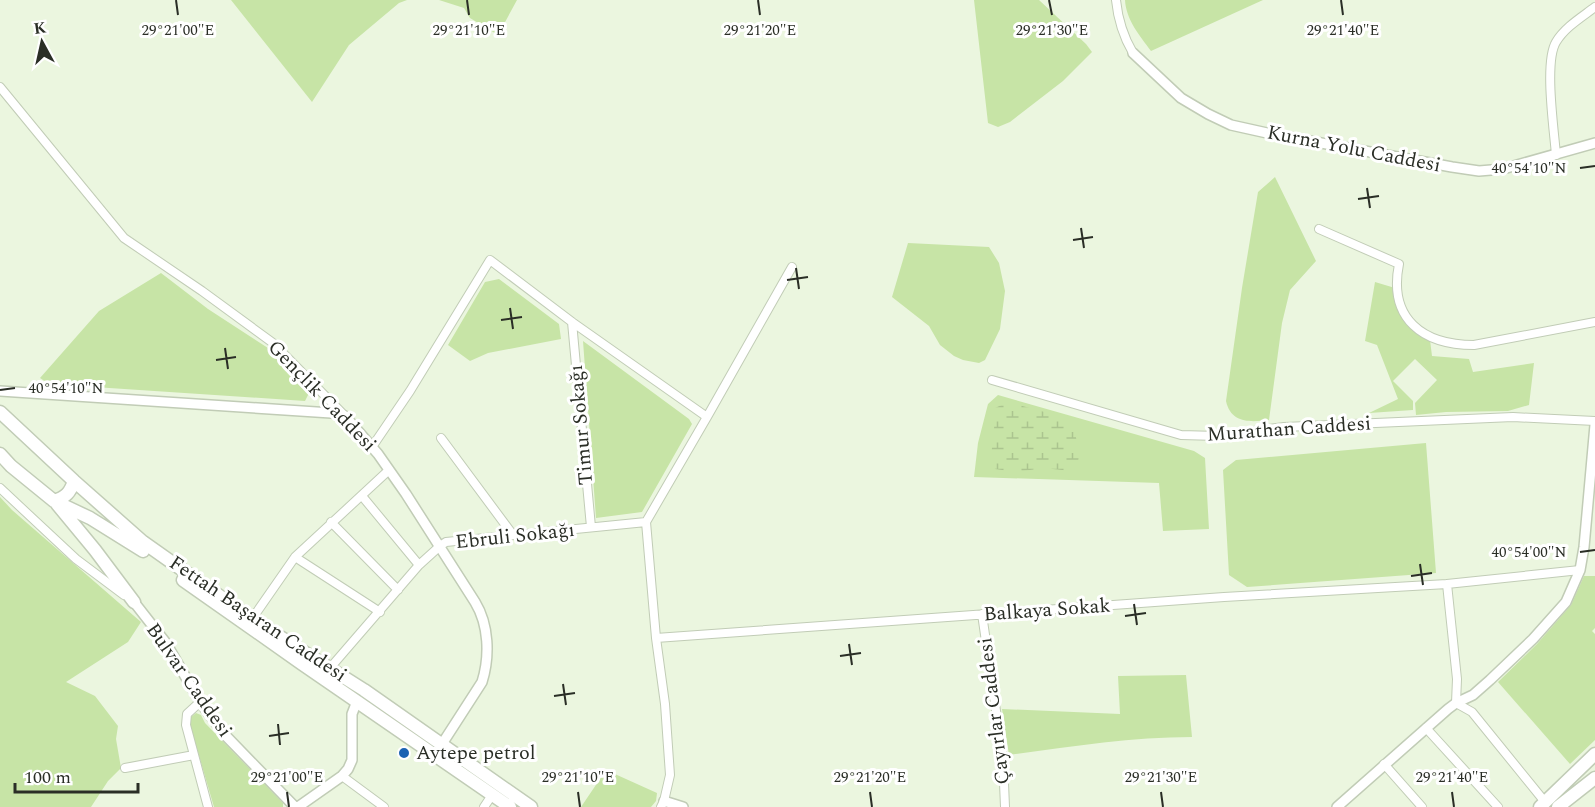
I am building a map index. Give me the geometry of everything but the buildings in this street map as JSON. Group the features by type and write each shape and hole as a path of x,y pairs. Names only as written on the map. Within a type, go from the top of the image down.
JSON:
{"main road":[{"name":"Fettah Başaran Caddesi","path":"0,412 143,542 252,619 330,668 531,807"},
{"name":"Fettah Başaran Caddesi","path":"0,454 6,464 54,501 103,525 134,544 230,614 510,807"},
{"path":"74,481 68,495 54,501 134,602"},
{"path":"89,543 103,525 114,517"},
{"path":"1543,805 1595,754"},
{"path":"1558,807 1595,778"}],"street":[{"path":"1116,0 1120,24 1133,53"},
{"path":"1556,154 1551,68 1553,48 1564,32 1595,7"},
{"name":"Kurna Yolu Caddesi","path":"1133,53 1181,98 1219,120 1249,129 1479,171 1503,169 1595,143"},
{"name":"Gençlik Caddesi","path":"0,87 124,238 273,343 345,416 389,470 480,611 485,628 487,648 482,682 442,744"},
{"path":"1318,230 1399,264 1396,279 1397,293 1408,320 1421,333 1446,343 1474,345 1595,322"},
{"path":"372,447 410,391 490,260 572,322 707,417"},
{"path":"683,807 663,804 670,775 666,704 656,638 646,522 792,267"},
{"name":"Timur Sokağı","path":"572,322 591,527"},
{"name":"Murathan Caddesi","path":"992,380 1181,435 1217,436 1284,427 1513,417 1595,424"},
{"path":"0,391 331,412 345,416"},
{"path":"1344,805 1384,764 1456,703 1473,694 1512,660 1566,602 1580,570 1584,547 1595,424"},
{"path":"441,438 513,536"},
{"path":"252,619 295,557 389,470"},
{"path":"0,488 76,559 134,602"},
{"path":"362,496 419,565"},
{"path":"331,522 398,590"},
{"name":"Ebruli Sokağı","path":"330,668 419,565 446,542 646,522"},
{"path":"295,557 380,612"},
{"name":"Balkaya Sokak","path":"656,638 1224,597 1447,584 1580,570"},
{"path":"1447,584 1457,679 1456,703"},
{"name":"Bulvar Caddesi","path":"134,602 166,643 200,702 226,736 297,807"},
{"name":"Çayırlar Caddesi","path":"982,614 1003,759 1005,807"},
{"path":"297,807 342,776 348,769 352,760 352,714 357,701"},
{"path":"200,702 187,714 186,724 208,807"},
{"path":"1456,703 1472,712 1543,805"},
{"path":"1426,728 1498,807"},
{"path":"126,768 194,755"},
{"path":"1384,764 1422,807"},
{"path":"342,776 384,807"},
{"path":"484,807 492,795"}],"green space":[{"path":"231,0 407,0 399,3 349,45 312,102"},
{"path":"439,0 517,0 498,35 470,18 464,8"},
{"path":"974,0 1039,0 1092,52 1063,81 1010,122 998,127 988,123"},
{"path":"1125,0 1263,0 1151,51 1131,21"},
{"path":"1275,177 1316,261 1290,290 1282,323 1269,420 1249,421 1232,414 1226,401 1258,192"},
{"path":"908,243 989,247 999,263 1005,291 1000,329 985,360 979,363 954,356 940,345 929,326 892,297"},
{"path":"161,273 208,309 268,348 310,391 305,401 49,384 40,378 99,311"},
{"path":"499,279 559,324 561,339 488,353 470,361 448,345 485,282"},
{"path":"1375,282 1395,288 1400,312 1409,326 1430,340 1432,356 1469,359 1473,372 1534,363 1529,405 1508,411 1416,415 1415,403 1437,380 1415,359 1393,381 1413,401 1413,410 1369,413 1398,399 1377,345 1365,341"},
{"path":"583,341 689,419 692,424 642,512 596,518"},
{"path":"998,395 1194,451 1205,458 1209,529 1163,531 1159,483 974,477 978,443 988,404"},
{"path":"1008,402 1059,416 1074,423 1079,459 1071,471 1044,468 1016,472 995,469 991,456 995,408"},
{"path":"1426,443 1436,573 1247,587 1229,575 1223,470 1236,460"},
{"path":"0,497 141,622 128,642 66,682 95,696 118,726 116,739 121,768 108,781 91,807 0,807"},
{"path":"1584,576 1595,576 1595,628 1592,631 1595,634 1595,740 1570,764 1498,682 1537,644 1571,605"},
{"path":"1186,675 1192,737 1123,741 1009,755 1002,709 1120,714 1118,676"},
{"path":"196,713 201,715 205,723 283,803 283,807 214,807 190,725 190,718"},
{"path":"606,770 657,793 656,801 651,807 581,807"}],"place":[{"name":"Aytepe petrol","path":"404,753"}]}
